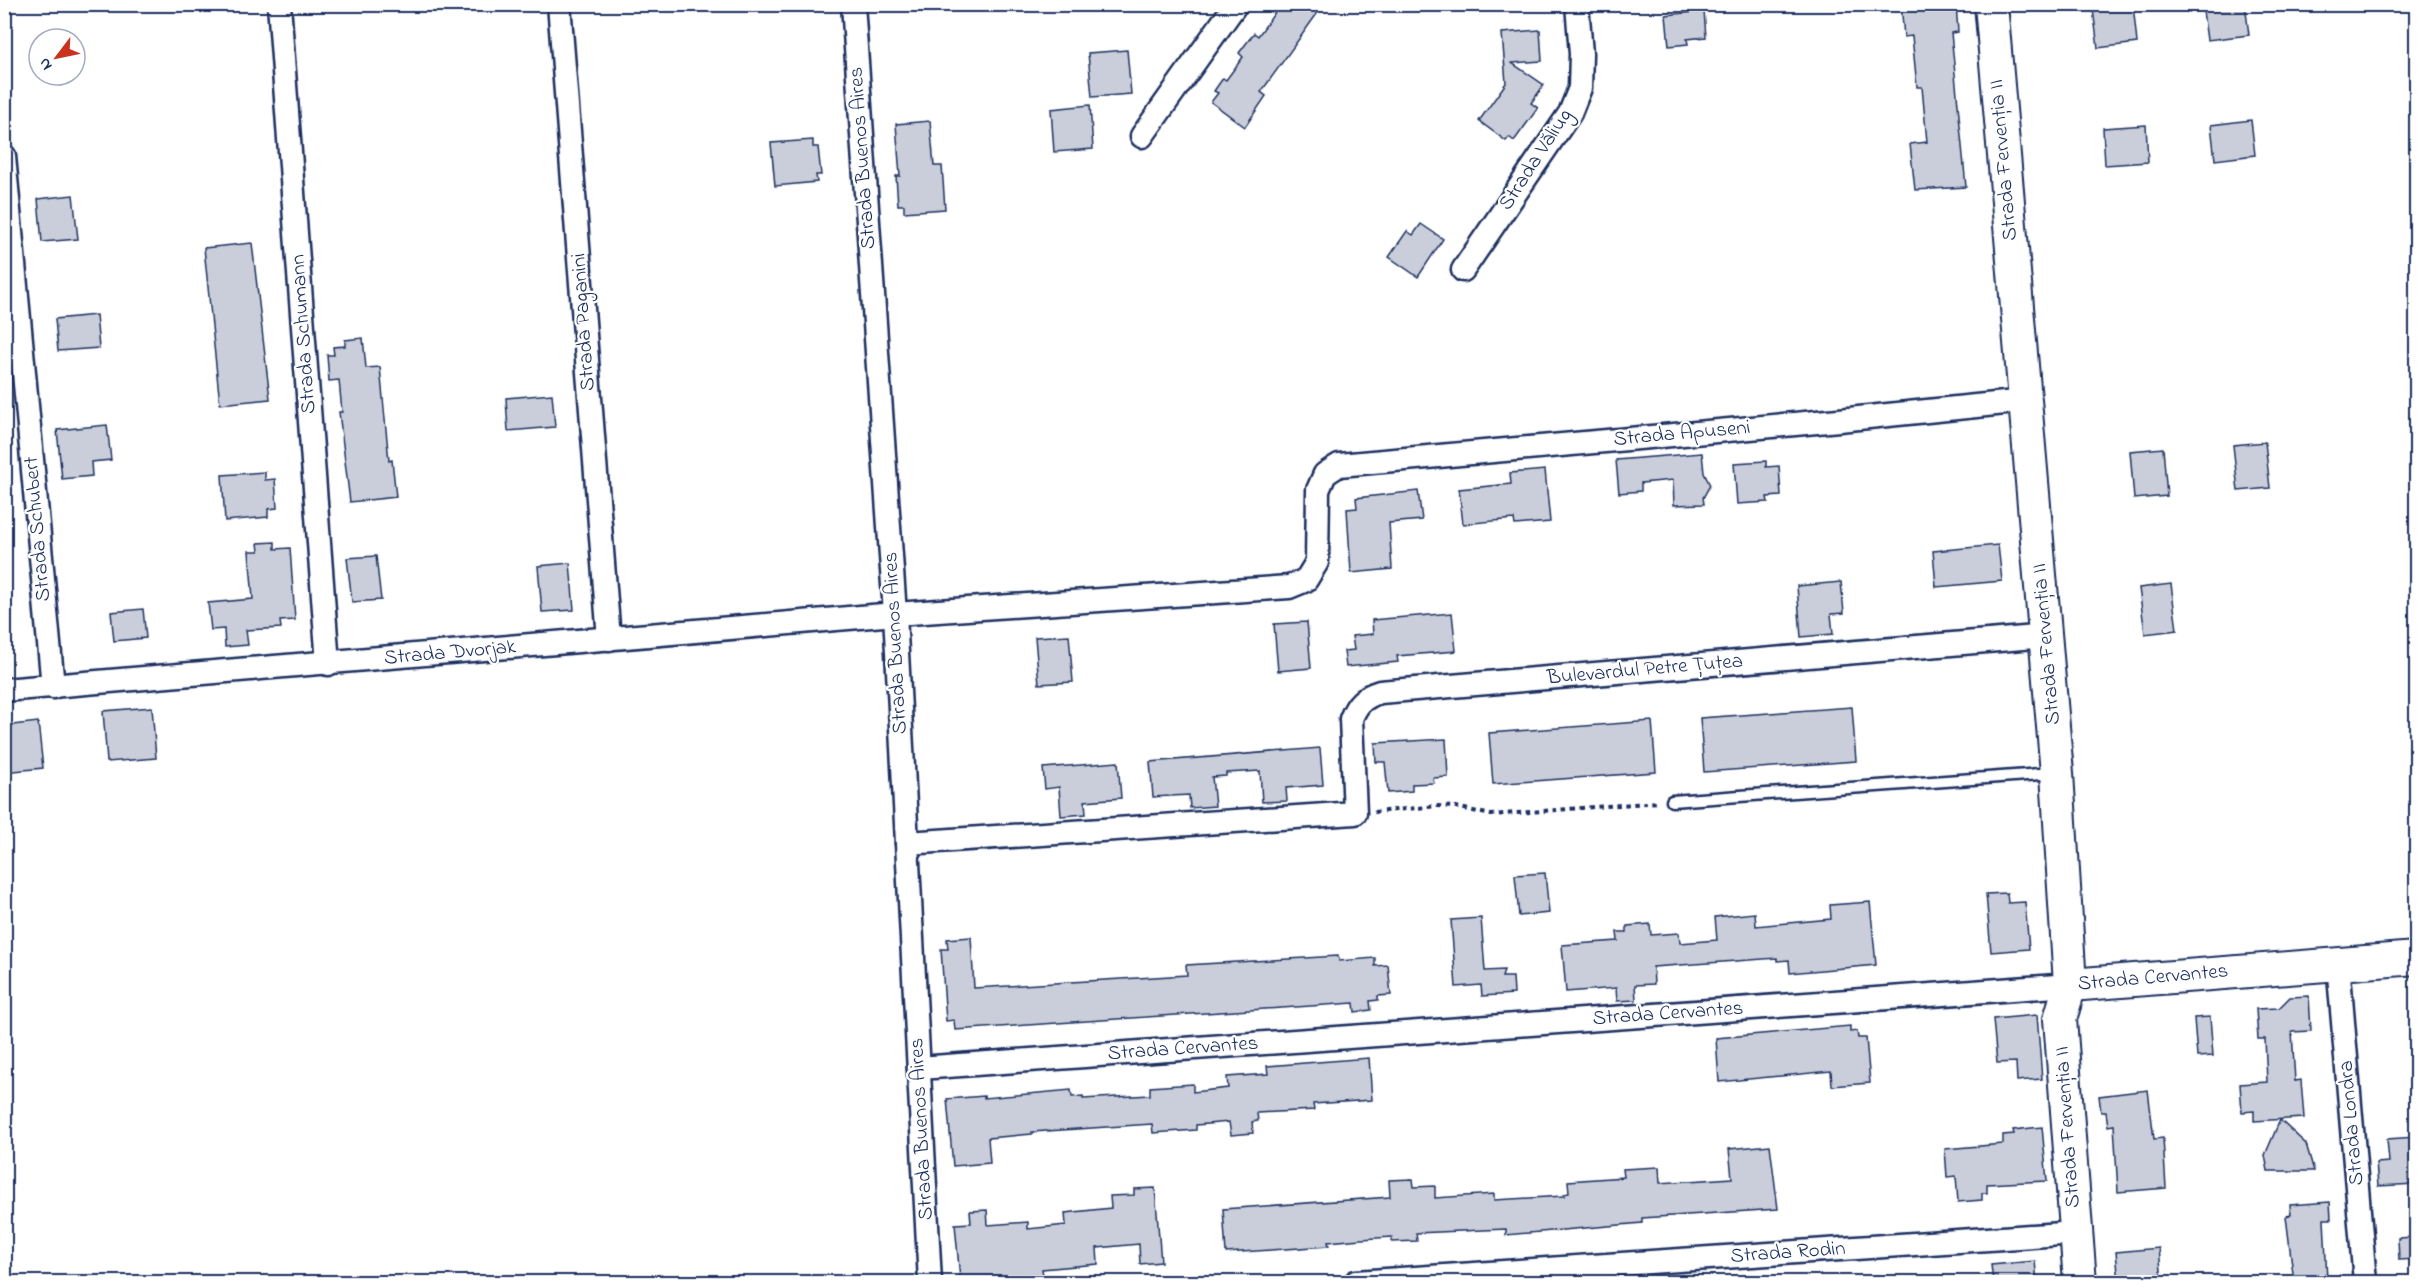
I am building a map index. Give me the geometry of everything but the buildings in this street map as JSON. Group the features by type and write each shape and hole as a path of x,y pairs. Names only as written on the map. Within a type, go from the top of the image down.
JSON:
{"street":[{"name":"Strada Schumann","path":"279,4 328,664"},
{"name":"Strada Paganini","path":"559,4 609,639"},
{"name":"Strada Buenos Aires","path":"853,4 895,614 930,1282"},
{"path":"1142,136 1236,4"},
{"name":"Strada Văliug","path":"1462,270 1570,113 1580,88 1581,54 1577,4"},
{"name":"Strada Fervenția II","path":"1991,4 2057,773 2070,985 2060,1020 2080,1282"},
{"name":"Strada Schubert","path":"4,156 53,687"},
{"name":"Strada Apuseni","path":"1339,465 2025,401"},
{"name":"Strada Dvorjak","path":"4,690 895,614 1289,587 1306,580 1317,562 1318,490 1326,474 1339,465"},
{"name":"Bulevardul Petre Țuțea","path":"1355,813 1351,719 1355,707 1365,696 1380,692 2047,636"},
{"path":"907,843 1355,813"},
{"name":"Strada Cervantes","path":"919,1068 2416,958"},
{"name":"Strada Londra","path":"2338,963 2365,1282"},
{"name":"Strada Rodin","path":"1356,1282 2076,1233"}],"lane":[{"path":"1672,801 2057,773"}],"path":[{"path":"1355,813 1438,806 1456,807 1491,815 1672,801"}]}
